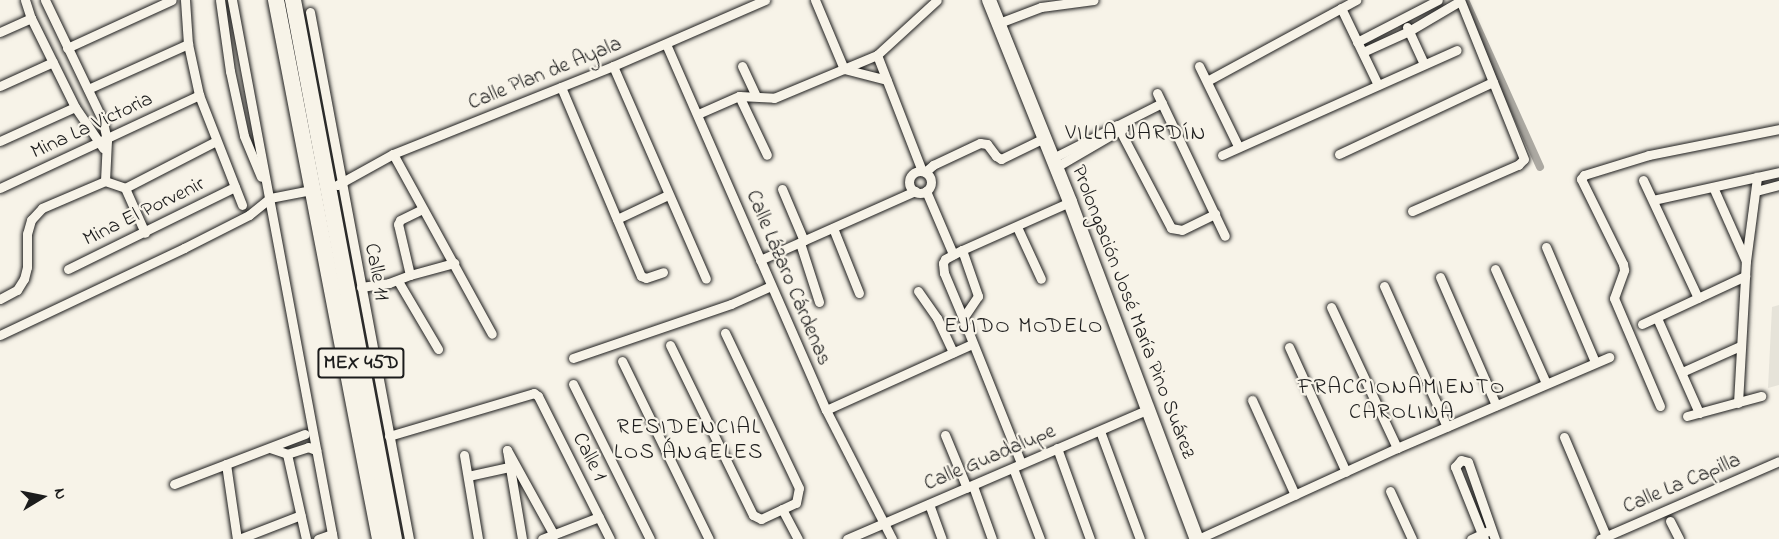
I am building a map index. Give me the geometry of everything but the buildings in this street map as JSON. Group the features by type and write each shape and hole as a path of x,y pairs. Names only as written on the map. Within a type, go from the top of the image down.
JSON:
{"highway":[{"name":"MEX 45D","path":"276,0 380,539"},
{"name":"MEX 45D","path":"292,0 393,539"}],"main road":[{"name":"Prolongación José María Pino Suárez","path":"989,0 1055,163 1147,410 1198,539"}],"street":[{"path":"25,0 31,18 75,107 103,142 107,152 105,181"},
{"path":"67,48 172,0"},
{"name":"Mina El Porvenir","path":"185,0 188,44 199,95 242,205"},
{"path":"220,0 230,71 244,136 270,198"},
{"path":"232,0 270,198 312,449 333,537 318,539"},
{"name":"Calle Plan de Ayala","path":"338,185 393,154 613,66 765,0"},
{"path":"816,0 844,69"},
{"path":"698,114 739,96 774,98 876,55 937,0"},
{"path":"999,23 1041,7 1094,0"},
{"path":"1206,81 1356,0"},
{"path":"1357,42 1438,0"},
{"path":"1363,52 1409,31 1460,0 1524,153 1523,162 1412,211"},
{"path":"48,1 67,48 102,119 103,142"},
{"path":"1341,8 1378,85"},
{"name":"Calle 11","path":"310,12 338,185 361,286 409,539"},
{"path":"0,32 31,18"},
{"path":"1403,20 1424,64"},
{"path":"88,89 188,44"},
{"name":"Calle Lázaro Cárdenas","path":"666,44 826,410 892,539"},
{"path":"1222,155 1457,50"},
{"path":"876,55 923,172 931,184 926,191"},
{"path":"0,86 53,62"},
{"path":"613,66 706,279"},
{"path":"742,66 756,96"},
{"path":"1199,66 1238,146"},
{"path":"844,69 887,80"},
{"path":"1339,154 1493,81"},
{"path":"561,87 641,276 646,278 663,272"},
{"name":"Mina La Victoria","path":"0,189 199,95"},
{"path":"739,96 767,155"},
{"path":"1055,163 1119,128 1160,98 1225,236"},
{"path":"0,141 75,107"},
{"path":"1119,128 1172,228 1182,230 1215,214"},
{"path":"1660,406 1614,298 1624,270 1623,264 1581,179 1584,175 1648,155 1779,129"},
{"path":"915,191 910,183 913,174 923,172 980,143 987,144 1001,159 1044,138"},
{"path":"0,299 16,290 24,279 27,267 27,234 31,220 42,208 105,181 125,188 216,141"},
{"path":"393,154 492,334"},
{"path":"1653,200 1779,172"},
{"path":"1738,403 1744,276 1757,177"},
{"path":"1643,180 1698,298"},
{"path":"1756,191 1779,185"},
{"path":"125,188 145,233"},
{"name":"Mina El Porvenir","path":"68,269 235,188"},
{"path":"1713,188 1746,261"},
{"path":"782,189 802,242 819,302"},
{"path":"0,335 184,248 249,215 270,198 305,191"},
{"path":"760,260 915,191 926,191"},
{"path":"926,191 978,296 963,318"},
{"path":"617,219 668,195"},
{"path":"1040,539 1017,465 944,273 943,263 957,252 1070,202"},
{"path":"410,273 398,224 400,220 423,209"},
{"path":"1017,227 1041,279"},
{"path":"833,228 859,292"},
{"path":"1546,247 1595,362"},
{"path":"361,286 398,281 410,273 454,263"},
{"path":"1495,269 1546,383"},
{"path":"1642,324 1744,276"},
{"path":"1440,277 1496,405"},
{"path":"398,281 438,349"},
{"path":"573,358 731,304 771,286"},
{"path":"1384,286 1447,427"},
{"path":"918,291 937,318 952,353"},
{"path":"1331,307 1397,448"},
{"path":"1657,318 1699,413"},
{"path":"670,345 753,515 761,519 796,503 800,488 724,333"},
{"path":"826,410 972,344"},
{"path":"1682,372 1740,346"},
{"path":"1289,347 1346,471"},
{"path":"1198,539 1397,448 1610,357"},
{"path":"622,361 709,539"},
{"path":"573,384 650,539"},
{"name":"Calle 1","path":"389,436 534,393 538,396 610,539"},
{"path":"1687,416 1761,396"},
{"path":"1252,400 1295,495"},
{"name":"Calle Guadalupe","path":"847,539 1147,410"},
{"path":"1101,431 1140,539"},
{"path":"174,484 309,432"},
{"path":"945,435 992,539"},
{"path":"1564,437 1603,538"},
{"path":"270,448 287,454 312,449"},
{"path":"1057,448 1090,539"},
{"path":"522,539 507,450 554,535"},
{"path":"287,454 306,539"},
{"path":"464,455 478,539"},
{"path":"1471,539 1494,534 1467,462 1458,461 1455,467 1483,536"},
{"name":"Calle La Capilla","path":"1603,538 1779,461"},
{"path":"226,464 238,539 301,515"},
{"path":"468,476 509,467"},
{"path":"1390,491 1412,539"},
{"path":"929,504 942,539"},
{"path":"782,509 798,539"},
{"path":"542,539 599,517"},
{"path":"1670,521 1678,539"}],"shaded area":[{"path":"1779,305 1779,385 1768,388 1772,307"}],"waterway":[{"path":"1465,0 1540,167"}],"district":[{"name":"VILLA JARDÍN","path":"1136,135"},
{"name":"EJIDO MODELO","path":"1024,328"},
{"name":"FRACCIONAMIENTO CAROLINA","path":"1402,401"},
{"name":"RESIDENCIAL LOS ÁNGELES","path":"689,440"}]}
